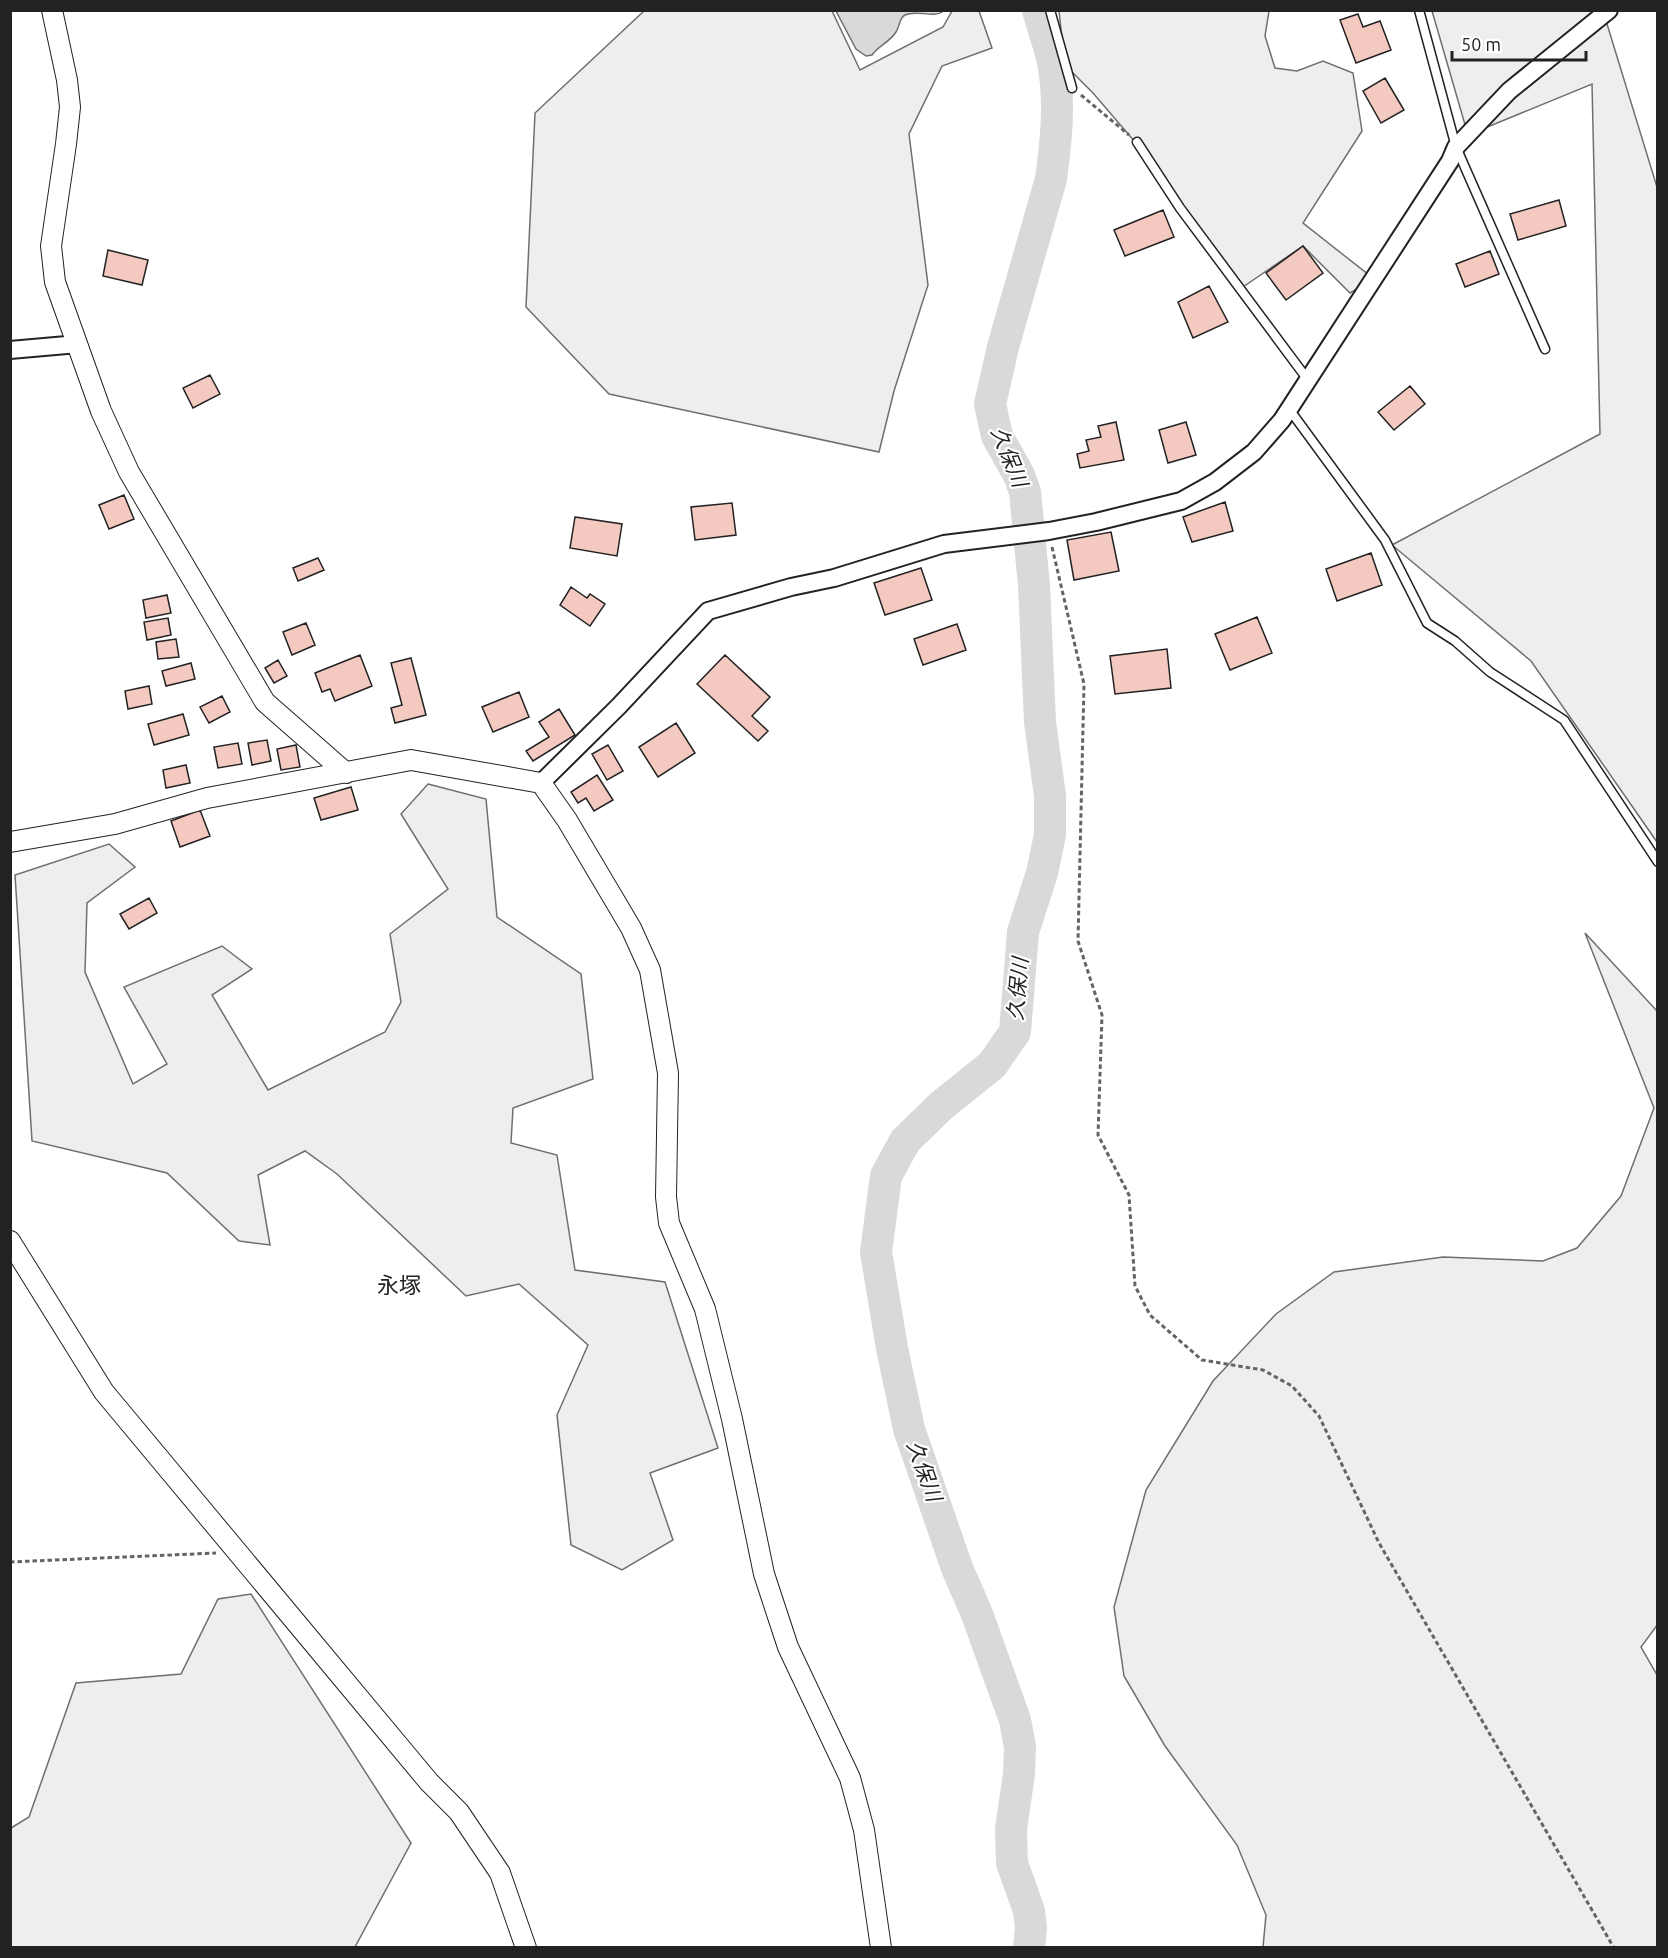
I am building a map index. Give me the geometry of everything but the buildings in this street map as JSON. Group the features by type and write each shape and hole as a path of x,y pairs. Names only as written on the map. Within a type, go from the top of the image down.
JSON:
{"street":[{"path":"51,10 67,80 70,107 51,246 55,282 100,411 129,472 265,702 346,772"},
{"path":"541,783 619,706 708,611 791,587 834,578 944,544 1048,531 1181,501 1215,482 1254,452 1289,409 1450,161 1456,147 1509,91 1609,10"},
{"path":"10,351 78,344"},
{"path":"10,842 115,824 207,798 411,760 541,783 567,820 625,918 650,970 668,1073 666,1197 669,1223 705,1309 732,1419 767,1584 788,1647 850,1778 864,1830 881,1947"},
{"path":"10,1241 104,1392 429,1782 459,1812 500,1873 526,1947"}],"lane":[{"path":"1050,10 1072,88"},
{"path":"1419,10 1456,147 1545,349"},
{"path":"1137,142 1180,208 1309,380"},
{"path":"1289,409 1385,540 1427,623 1455,641 1490,672 1564,720 1658,862"}],"path":[{"path":"1072,88 1137,142"},
{"path":"1048,531 1084,684 1078,941 1102,1015 1098,1135 1129,1195 1135,1286 1150,1315 1202,1360 1263,1370 1292,1386 1319,1416 1379,1543 1614,1947"},
{"path":"10,1562 236,1553"}],"shaded area":[{"path":"644,11 832,11 860,70 943,27 952,11 979,11 992,48 942,66 909,134 928,285 894,391 879,452 609,394 526,307 535,113"},
{"path":"836,11 944,11 935,14 910,13 905,15 893,35 872,55 866,56 856,49"},
{"path":"1059,11 1269,11 1265,36 1275,68 1297,71 1323,61 1353,73 1362,131 1303,223 1374,279 1350,293 1303,246 1240,289 1147,156 1093,93 1065,65"},
{"path":"1432,11 1603,11 1657,187 1657,842 1531,661 1392,545 1600,434 1592,84 1468,135"},
{"path":"428,784 486,799 497,917 581,974 593,1079 513,1108 511,1143 557,1155 575,1270 665,1282 718,1448 650,1473 673,1540 622,1570 571,1545 557,1415 588,1345 519,1284 466,1296 337,1174 305,1151 258,1175 270,1245 239,1241 167,1173 32,1141 15,875 109,844 135,867 87,903 85,972 133,1084 167,1064 124,987 222,946 252,969 212,995 268,1090 385,1032 401,1002 390,934 448,889 401,814"},
{"path":"1585,933 1657,1011 1658,1624 1641,1647 1657,1675 1657,1947 1263,1947 1266,1915 1237,1845 1165,1746 1124,1676 1114,1607 1146,1490 1213,1381 1276,1314 1334,1272 1443,1257 1543,1261 1577,1248 1621,1196 1654,1108"},
{"path":"251,1594 411,1843 355,1947 11,1947 11,1828 29,1817 76,1683 181,1674 218,1599"}],"waterway":[{"name":"久保川","path":"1029,1948 1031,1928 1029,1911 1012,1863 1011,1829 1019,1774 1020,1747 1015,1720 977,1614 957,1568 909,1429 892,1348 876,1252 886,1176 905,1141 941,1106 992,1065 1015,1032 1023,932 1042,873 1050,835 1050,796 1040,722 1034,585 1025,492 1019,475 997,436 990,404 1003,347 1053,165 1057,124 1056,82 1051,54 1038,10"}],"district":[{"name":"永塚","path":"399,1285"}]}
